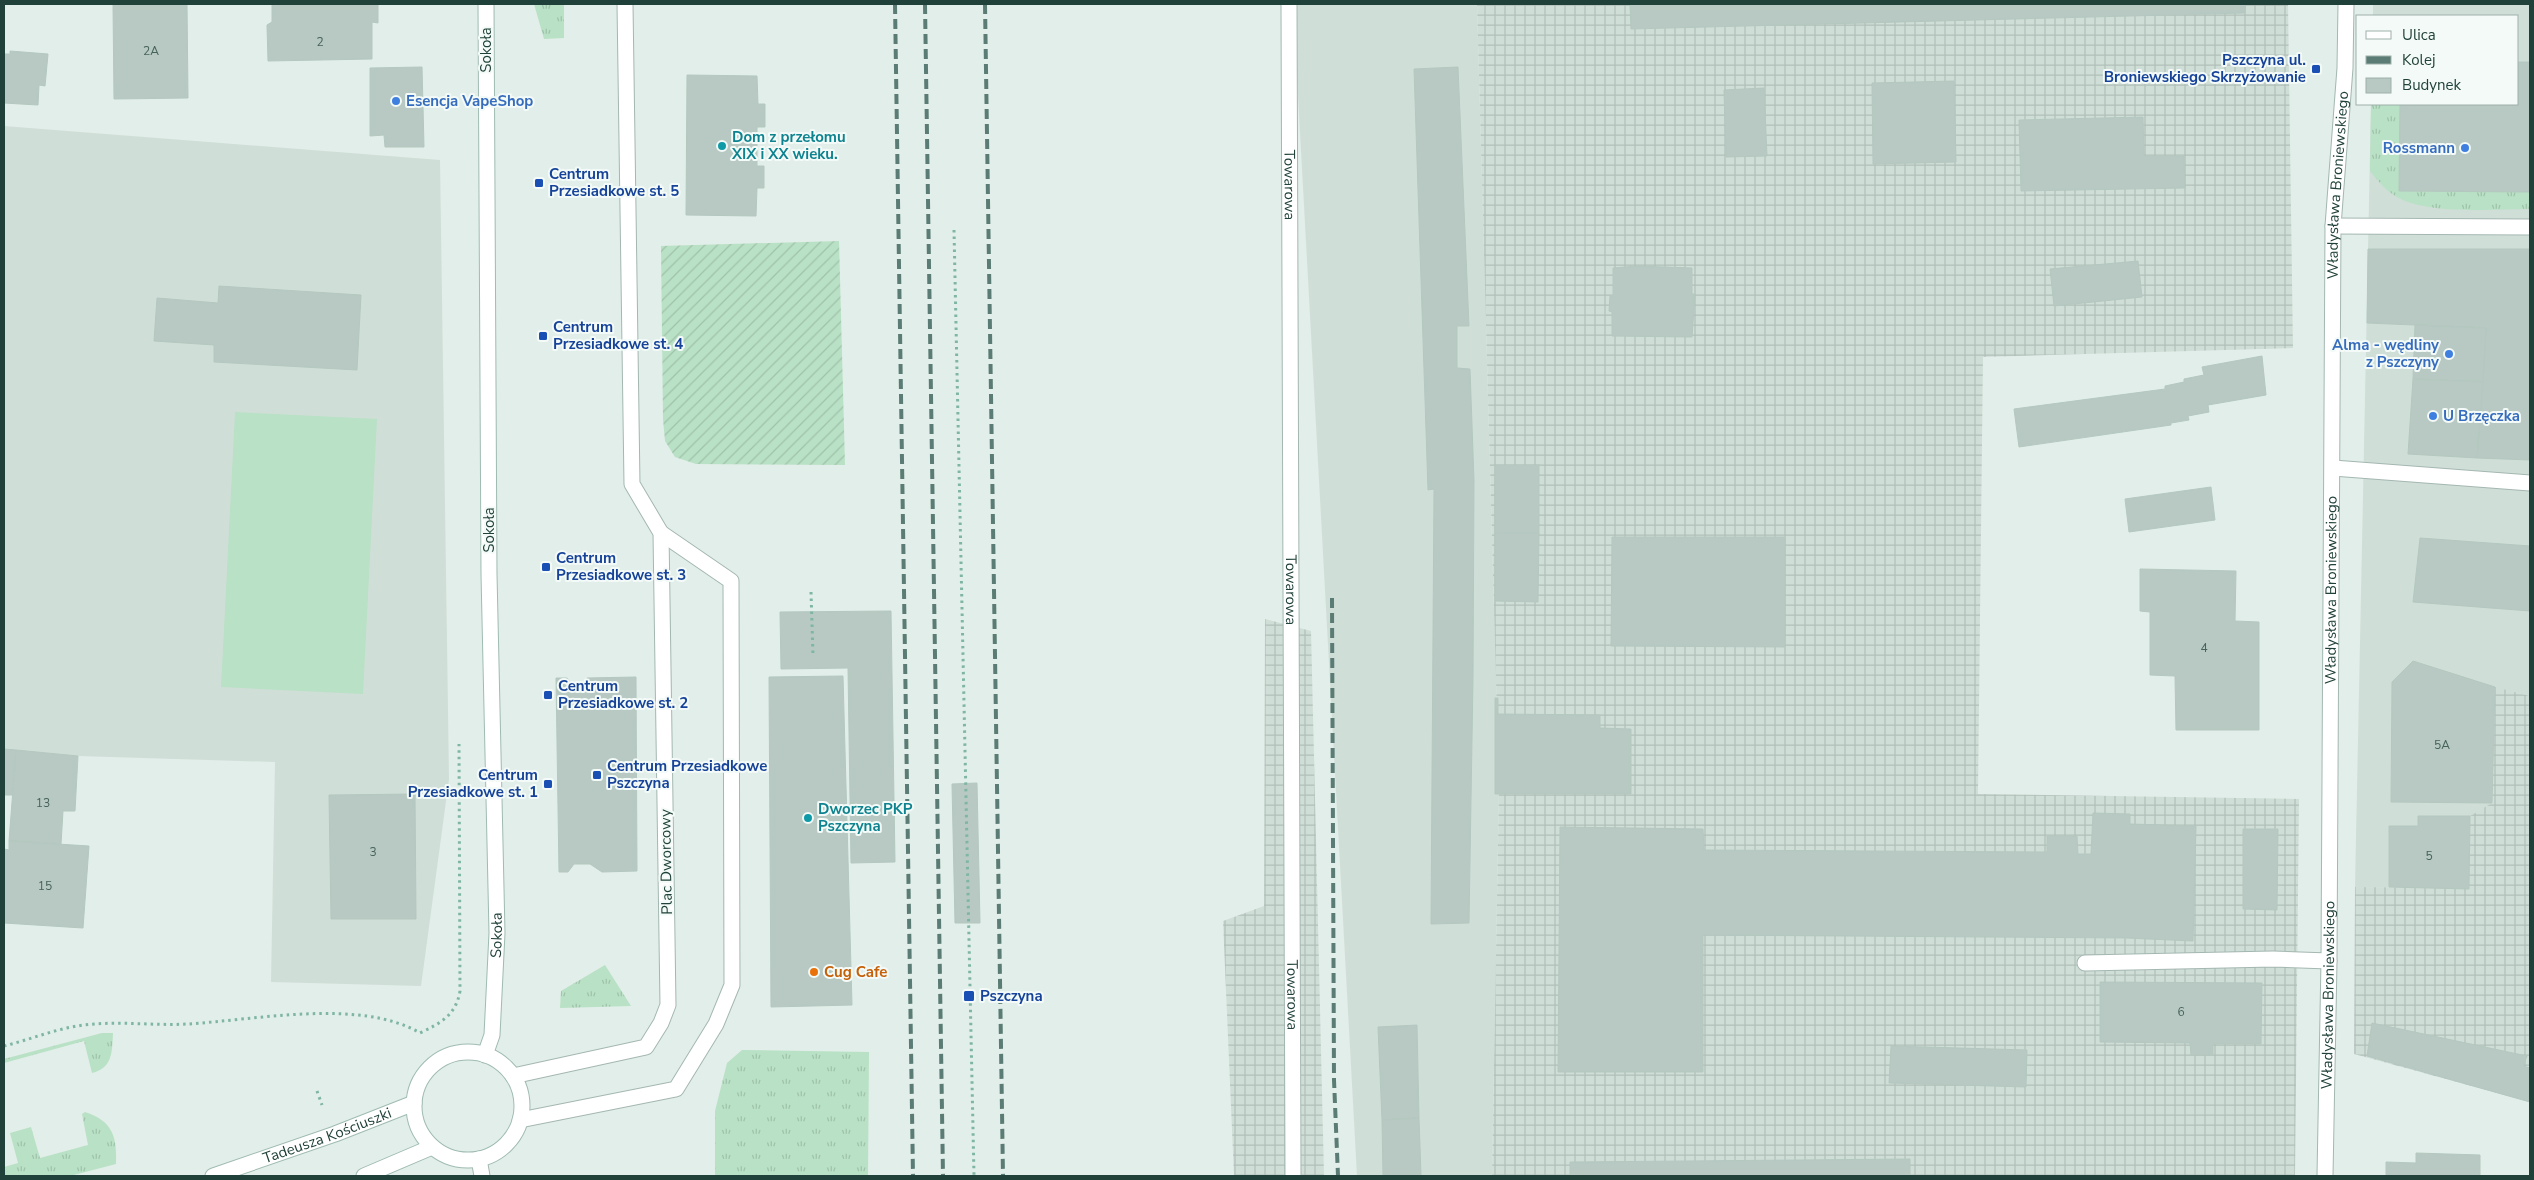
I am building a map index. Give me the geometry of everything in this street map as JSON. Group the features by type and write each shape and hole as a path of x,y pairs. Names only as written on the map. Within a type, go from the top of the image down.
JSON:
{"street":[{"name":"Sokoła","path":"485,1055 492,1036 497,933 489,574 486,4"},
{"name":"Plac Dworcowy","path":"512,1076 646,1046 661,1023 668,1005 661,534 632,484 625,4"},
{"name":"Towarowa","path":"1289,4 1293,1176"},
{"name":"Władysława Broniewskiego","path":"2326,1176 2333,468 2333,226 2345,68 2346,4"},
{"path":"2333,226 2530,227"},
{"path":"2333,468 2530,483"},
{"path":"520,1120 676,1089 716,1024 732,985 730,581 661,534"},
{"path":"2085,963 2273,958 2329,961"},
{"path":"461,1053 485,1055 500,1064 512,1076 519,1090 522,1105 520,1120 505,1145 493,1154 479,1159 463,1160 446,1156 432,1147 422,1135 415,1119 414,1103 417,1087 425,1072 437,1062 461,1053"},
{"name":"Tadeusza Kościuszki","path":"213,1176 335,1134 414,1103"},
{"path":"364,1176 432,1147"},
{"path":"479,1159 482,1176"}],"path":[{"path":"954,230 974,1176"},
{"path":"811,592 813,656"},
{"path":"4,1046 77,1026 188,1024 330,1014 374,1016 408,1026 420,1033 448,1018 458,1002 460,932"}],"shaded area":[{"path":"1293,4 1477,4 1499,789 1492,1176 1357,1176"},
{"path":"1477,4 2288,4 2293,348 1983,357 1978,794 2299,799 2295,1176 1492,1176 1499,789"},
{"path":"2373,4 2530,4 2530,696 2495,688 2492,803 2469,889 2355,887 2371,105 2519,105 2519,15 2373,15"},
{"path":"4,126 440,160 449,779 421,986 271,982 275,762 78,756 4,749"},
{"path":"1265,619 1311,631 1324,1176 1234,1176 1223,921 1264,906"},
{"path":"2495,687 2530,696 2530,1102 2354,1054 2355,887 2468,888 2470,816 2492,803"}],"green space":[{"path":"534,4 564,4 564,38 544,39"},
{"path":"2371,105 2400,105 2400,191 2530,192 2530,209 2462,210 2443,209 2410,203 2393,195 2382,186 2370,171"},
{"path":"839,241 845,465 696,464 675,457 665,441 663,419 661,246"},
{"path":"235,412 377,419 363,694 221,687"},
{"path":"605,965 631,1006 560,1008 561,991"},
{"path":"102,1033 113,1033 110,1058 108,1063 99,1071 92,1073 84,1041 4,1063 4,1059"},
{"path":"742,1050 869,1052 868,1176 715,1176 715,1111 727,1063"},
{"path":"85,1112 102,1120 111,1131 116,1146 116,1164 70,1176 4,1176 4,1167 18,1163 10,1133 31,1127 40,1158 88,1145 82,1114"}],"building":[{"path":"113,4 187,4 188,98 114,99"},
{"path":"272,4 378,4 378,23 372,22 372,59 268,61 267,25 272,22"},
{"path":"1630,4 2245,4 2245,13 1631,29"},
{"path":"10,51 48,54 45,86 39,85 38,105 4,103 4,54 10,54"},
{"name":"Rossmann","path":"2519,62 2530,62 2530,192 2399,191 2400,105 2519,105"},
{"name":"Esencja VapeShop","path":"422,67 424,147 385,147 384,135 370,136 370,68"},
{"path":"1458,67 1469,326 1457,326 1457,368 1470,369 1474,481 1469,923 1431,924 1434,489 1428,490 1414,69"},
{"name":"Dom z przełomu XIX i XX wieku.","path":"687,75 757,76 758,104 765,104 765,127 757,127 757,166 764,166 764,188 757,188 756,216 686,215"},
{"path":"1954,81 1956,162 1873,164 1872,83"},
{"path":"1764,88 1767,156 1726,157 1724,90"},
{"path":"2143,117 2144,156 2184,156 2185,188 2021,191 2019,120"},
{"path":"2368,249 2530,249 2530,460 2477,458 2486,328 2367,323"},
{"path":"2138,261 2142,297 2054,306 2050,269"},
{"path":"1637,266 1692,268 1692,294 1695,294 1692,337 1612,336 1612,312 1609,311 1610,296 1613,296 1613,268"},
{"path":"219,286 361,295 357,370 214,362 214,345 154,341 157,298 218,303"},
{"name":"Alma - wędliny z Pszczyny","path":"2415,325 2486,328 2483,382 2413,379"},
{"path":"2262,356 2266,395 2208,405 2209,412 2188,416 2189,420 2171,423 2171,425 2019,447 2014,409 2165,389 2165,386 2184,382 2184,379 2204,375 2202,367"},
{"path":"2413,379 2483,382 2477,458 2408,454"},
{"path":"1495,465 1539,465 1539,533 1495,533"},
{"path":"2211,487 2215,520 2129,532 2125,499"},
{"path":"1495,533 1539,533 1538,602 1495,601"},
{"path":"1612,537 1785,537 1785,647 1611,646"},
{"path":"2420,538 2530,546 2530,611 2413,602"},
{"path":"2140,569 2236,571 2235,621 2259,622 2259,730 2176,730 2175,676 2150,675 2150,612 2140,611"},
{"path":"891,611 895,862 851,863 848,668 781,669 780,612"},
{"path":"2413,661 2495,687 2492,803 2391,802 2392,682"},
{"name":"Dworzec PKP Pszczyna","path":"843,676 852,1005 771,1007 769,677"},
{"name":"Centrum Przesiadkowe Pszczyna","path":"636,677 637,871 602,872 590,864 574,864 568,872 559,872 556,678 567,678 573,686 587,685 587,678"},
{"path":"1495,698 1498,698 1498,714 1600,715 1600,728 1631,729 1631,794 1495,794"},
{"path":"4,749 16,750 12,795 4,795"},
{"path":"16,750 78,756 75,811 63,811 61,844 9,841"},
{"path":"977,783 980,923 955,923 952,784"},
{"path":"415,794 416,919 331,919 329,795"},
{"path":"2093,813 2130,814 2130,824 2196,826 2193,941 2126,938 1703,935 1703,1072 1558,1072 1560,827 1703,829 1704,850 2047,852 2047,836 2077,836 2078,854 2091,854"},
{"path":"2418,816 2470,816 2469,889 2389,887 2389,826 2418,826"},
{"path":"2243,829 2278,829 2277,910 2243,909"},
{"path":"9,841 89,846 83,928 4,923 4,849 9,850"},
{"path":"2100,982 2262,983 2261,1044 2213,1044 2213,1055 2191,1055 2190,1043 2100,1042"},
{"path":"2372,1023 2527,1056 2523,1066 2530,1068 2530,1102 2367,1056"},
{"path":"1417,1025 1419,1118 1382,1120 1378,1027"},
{"path":"1891,1046 2027,1050 2026,1087 1889,1083"},
{"path":"1419,1118 1421,1176 1383,1176 1382,1120"},
{"path":"2416,1153 2480,1155 2480,1176 2386,1176 2386,1162 2416,1163"},
{"path":"1910,1159 1910,1176 1570,1176 1570,1162"}],"railway":[{"path":"895,4 913,1176"},
{"path":"925,4 943,1176"},
{"path":"985,4 1003,1176"},
{"path":"1332,598 1334,1080 1338,1176"}],"place":[{"name":"Pszczyna ul. Broniewskiego Skrzyżowanie","path":"2316,69"},
{"name":"Esencja VapeShop","path":"396,101"},
{"name":"Dom z przełomu XIX i XX wieku.","path":"722,146"},
{"name":"Rossmann","path":"2465,148"},
{"name":"Centrum Przesiadkowe st. 5","path":"539,183"},
{"name":"Centrum Przesiadkowe st. 4","path":"543,336"},
{"name":"Alma - wędliny z Pszczyny","path":"2449,354"},
{"name":"U Brzęczka","path":"2433,416"},
{"name":"Centrum Przesiadkowe st. 3","path":"546,567"},
{"name":"Centrum Przesiadkowe st. 2","path":"548,695"},
{"name":"Centrum Przesiadkowe Pszczyna","path":"597,775"},
{"name":"Centrum Przesiadkowe st. 1","path":"548,784"},
{"name":"Dworzec PKP Pszczyna","path":"808,818"},
{"name":"Cug Cafe","path":"814,972"},
{"name":"Pszczyna","path":"969,996"}]}
